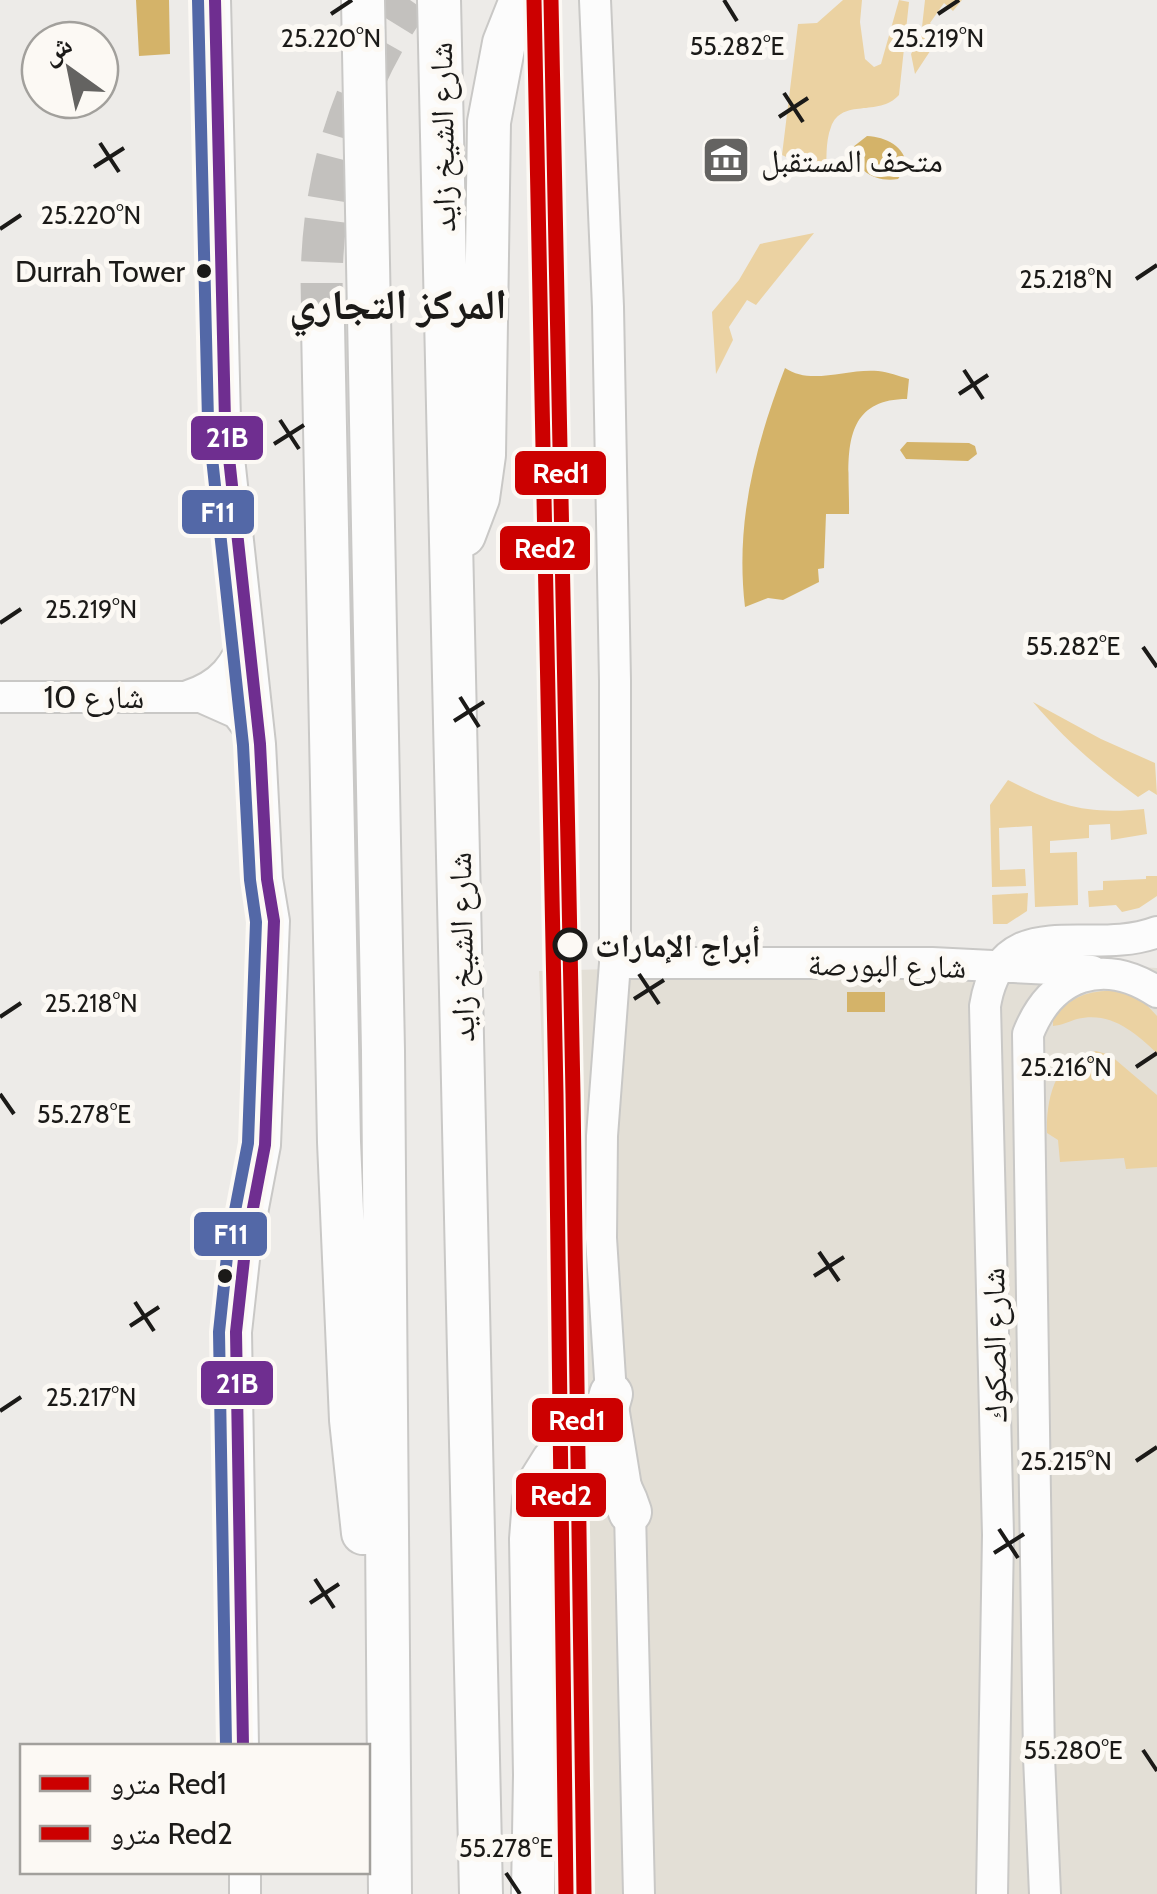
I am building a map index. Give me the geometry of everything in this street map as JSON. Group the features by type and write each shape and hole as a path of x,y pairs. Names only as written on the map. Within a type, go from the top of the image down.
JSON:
{"highway":[{"path":"363,0 383,1051 390,1894"},
{"name":"شارع الشيخ زايد","path":"439,0 481,1894"},
{"path":"452,558 471,519 482,476 489,122 504,43 521,0"},
{"path":"323,325 335,984 351,1420 362,1527 386,1628"},
{"path":"532,1894 532,1516 544,1472 564,1450 604,1423 611,1394"},
{"path":"576,1442 605,1464 625,1495 630,1512"}],"street":[{"path":"216,0 225,421 260,744 267,879 274,921 265,1145 245,1250 236,1332 243,1744"},
{"path":"595,0 616,681 615,963 600,1187 602,1289 611,1394 630,1512 638,1894"},
{"name":"شارع 10","path":"188,696 212,686 232,669 248,632"},
{"name":"شارع 10","path":"0,697 188,696 226,706 246,722 260,744"},
{"path":"996,967 1018,949 1037,942 1120,941 1157,932"},
{"name":"شارع البورصة","path":"615,963 932,964 1098,972"},
{"path":"932,964 966,991 986,1023"},
{"name":"شارع الصكوك","path":"992,1894 998,1535 986,1023 988,990 996,967"},
{"path":"1098,972 1134,980 1157,992"},
{"name":"شارع الصكوك","path":"1044,1894 1026,1053 1028,1034 1045,1001 1075,979 1098,972"},
{"path":"995,1756 1002,1770 1005,1894"},
{"path":"1026,1894 1030,1865 1042,1841"}],"shaded area":[{"path":"136,0 169,0 170,54 139,56"},
{"path":"843,0 862,0 860,22 865,59 874,67 881,64 899,0 909,2 899,95 890,102 852,110 836,118 828,139 826,176 782,155 798,24 817,23"},
{"path":"925,0 962,0 953,11 944,3 930,23 940,36 915,74 911,54 921,36"},
{"path":"867,136 881,138 903,153 907,167 898,179 874,177 861,168 853,147"},
{"path":"814,233 756,305 747,300 729,327 733,340 716,374 712,312 739,280 760,244"},
{"path":"785,368 806,376 890,373 909,379 907,399 884,402 868,410 858,422 849,456 849,514 826,514 824,568 818,569 819,582 783,600 768,598 745,607 743,545 750,485"},
{"path":"907,442 969,443 975,446 977,454 968,461 906,459 900,450"},
{"path":"1033,702 1155,763 1157,795 1149,790 1138,797 1123,786 1070,741"},
{"path":"1008,780 1073,806 1106,811 1144,809 1147,834 1111,840 1110,824 1089,825 1089,838 1050,841 1050,853 1077,852 1078,905 1035,907 1032,826 999,828 1000,870 1025,869 1026,886 992,887 990,805"},
{"path":"1157,876 1157,896 1139,908 1122,912 1116,905 1089,907 1088,891 1103,890 1103,881"},
{"path":"1028,893 1027,911 1007,924 993,924 992,895"},
{"path":"979,959 1157,968 1157,1894 557,1894 551,1293 539,971"},
{"path":"1102,991 1122,991 1143,1001 1157,1016 1157,1053 1131,1031 1101,1018 1053,1026 1053,1017 1076,998"},
{"path":"847,992 885,992 885,1012 847,1012"},
{"path":"1096,1051 1110,1055 1157,1095 1157,1167 1126,1169 1124,1158 1060,1162 1058,1140 1047,1133 1052,1092 1071,1061"}],"tunnel":[{"path":"323,325 324,238 338,155 367,75 410,0"}],"metro line":[{"name":"Red2","path":"534,0 556,1094 566,1894"},
{"name":"Red1","path":"551,0 584,1894"}],"transit line":[{"name":"F11","path":"198,0 208,421 243,745 256,922 248,1143 228,1247 219,1332 226,1744"},
{"name":"21B","path":"215,0 225,421 260,744 267,879 274,921 265,1145 245,1250 236,1332 243,1744"}],"place":[{"name":"متحف المستقبل","path":"726,160"},
{"name":"Durrah Tower","path":"204,271"},
{"name":"أبراج الإمارات","path":"570,945"}],"district":[{"name":"المركز التجاري","path":"398,304"}]}
